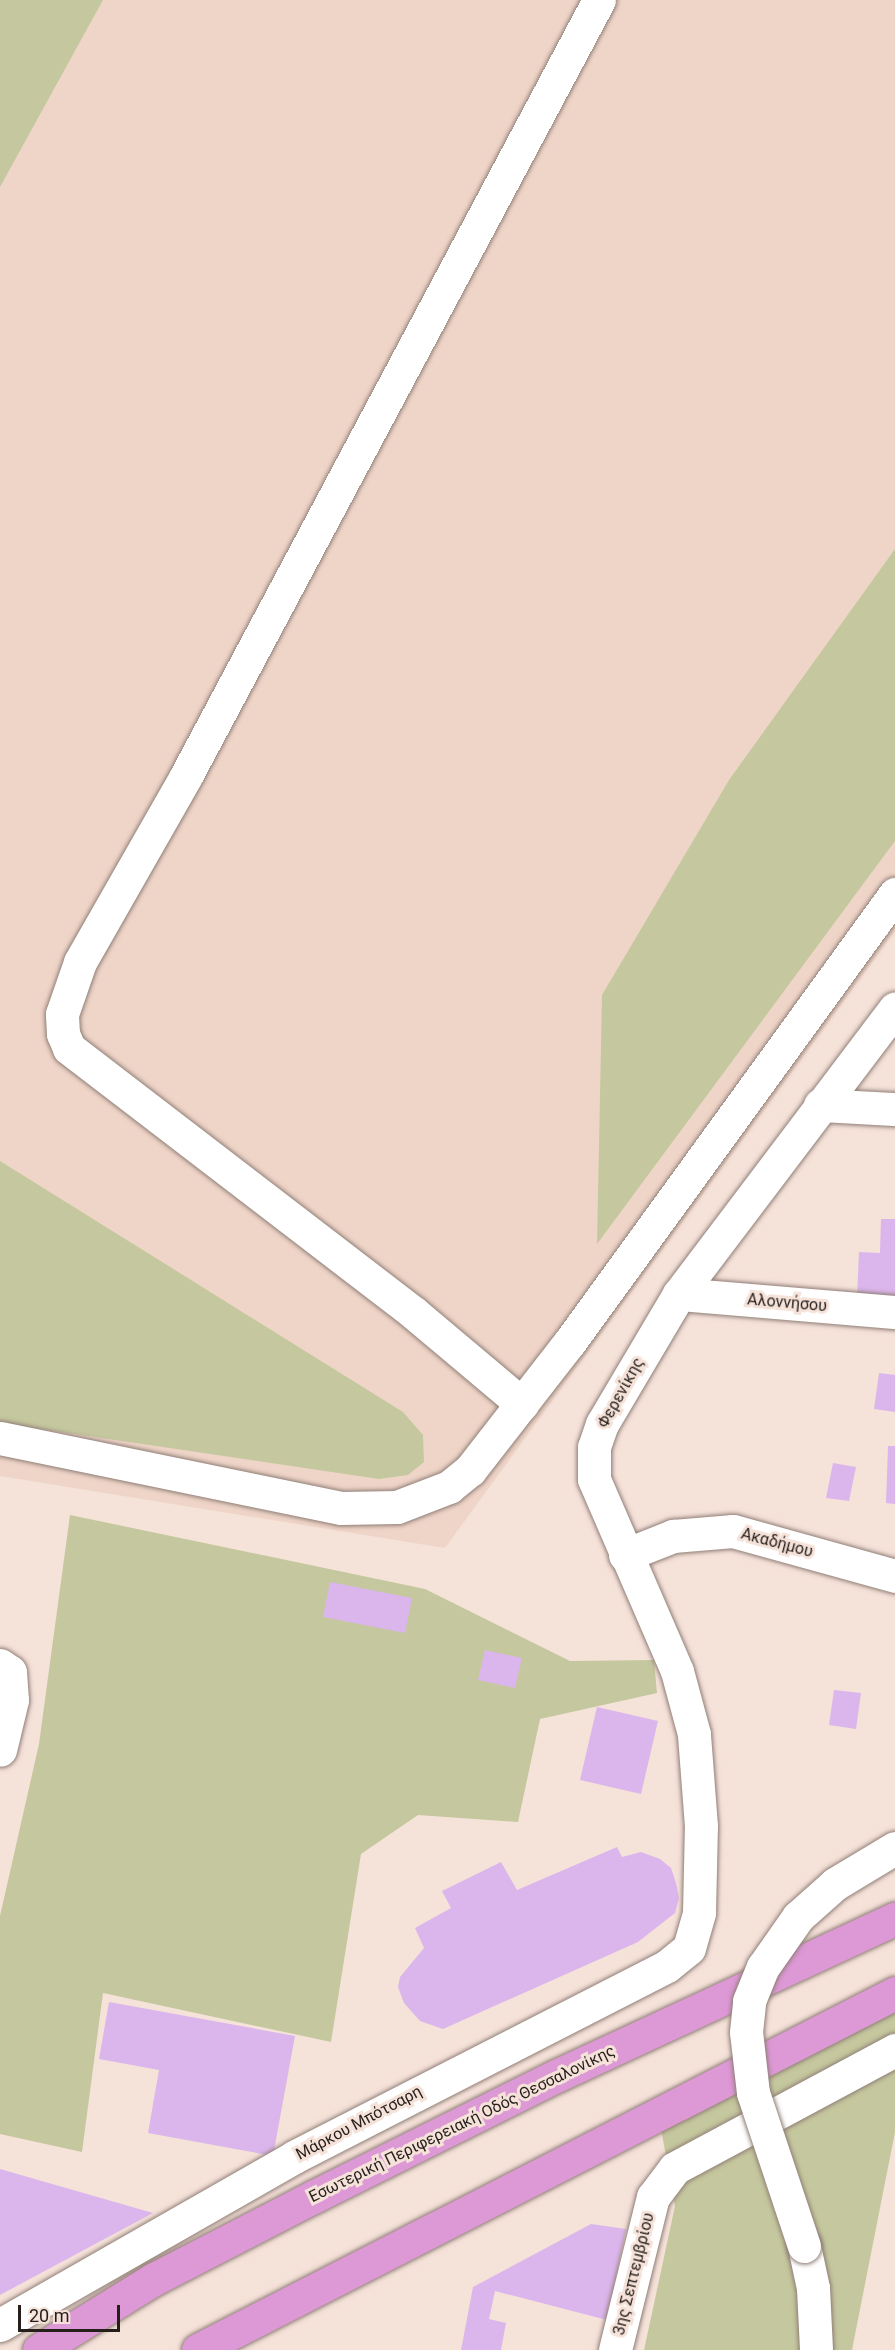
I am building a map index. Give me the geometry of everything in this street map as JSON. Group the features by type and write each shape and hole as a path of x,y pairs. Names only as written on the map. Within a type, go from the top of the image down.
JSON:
{"highway":[{"name":"Εσωτερική Περιφερειακή Οδός Θεσσαλονίκης","path":"39,2350 154,2279 314,2197 556,2076 895,1918"},
{"path":"198,2350 895,1993"}],"street":[{"path":"522,1404 414,1313 69,1048 63,1034 62,1014 80,962 186,776 599,0"},
{"path":"0,1438 340,1508 397,1507 448,1487 470,1470 522,1404 895,894"},
{"name":"Φερενίκης","path":"699,1912 701,1826 694,1734 676,1671 594,1479 594,1448 602,1424 679,1294 895,1008"},
{"path":"820,1105 895,1109"},
{"name":"Αλοννήσου","path":"679,1294 895,1312"},
{"name":"Ακαδήμου","path":"625,1555 673,1536 733,1531 895,1576"},
{"path":"0,1665 10,1672 12,1700 0,1750"},
{"path":"816,2350 813,2288 804,2246 753,2093 746,2032 749,2001 763,1966 798,1917 835,1884 895,1848"},
{"name":"Μάρκου Μπότσαρη","path":"0,2325 294,2157 667,1966 688,1948 699,1912"},
{"name":"3ης Σεπτεμβρίου","path":"615,2350 653,2197 675,2168 711,2146 895,2050"}],"shaded area":[{"path":"0,0 895,0 895,931 445,1548 0,1476"}],"green space":[{"path":"0,0 103,0 0,187"},
{"path":"895,549 895,841 597,1244 602,995 729,780"},
{"path":"0,1161 403,1412 423,1435 424,1462 408,1475 379,1479 0,1423"},
{"path":"70,1515 425,1589 570,1661 654,1660 657,1693 540,1719 518,1822 418,1815 361,1854 331,2042 103,1993 82,2152 0,2134 0,1916 39,1744"},
{"path":"895,1989 895,2132 852,2350 644,2350 675,2206 658,2112"}],"building":[{"path":"881,1219 895,1219 895,1301 857,1300 859,1252 880,1253"},
{"path":"879,1373 895,1375 895,1412 874,1409"},
{"path":"888,1446 895,1446 895,1504 886,1503"},
{"path":"833,1463 856,1467 849,1501 826,1498"},
{"path":"330,1582 412,1598 405,1633 323,1617"},
{"path":"485,1650 522,1658 515,1688 478,1680"},
{"path":"834,1690 861,1693 856,1729 829,1725"},
{"path":"597,1707 658,1721 641,1794 580,1780"},
{"path":"617,1847 622,1857 641,1852 660,1859 671,1868 676,1883 679,1898 675,1913 638,1942 443,2029 420,2021 404,2003 398,1987 400,1977 424,1948 415,1928 451,1908 442,1891 501,1862 517,1890"},
{"path":"109,2002 295,2036 273,2156 148,2133 159,2070 99,2059"},
{"path":"0,2169 153,2213 0,2295"},
{"path":"591,2224 626,2229 607,2320 495,2291 489,2319 506,2323 501,2350 461,2350 473,2287"}]}
